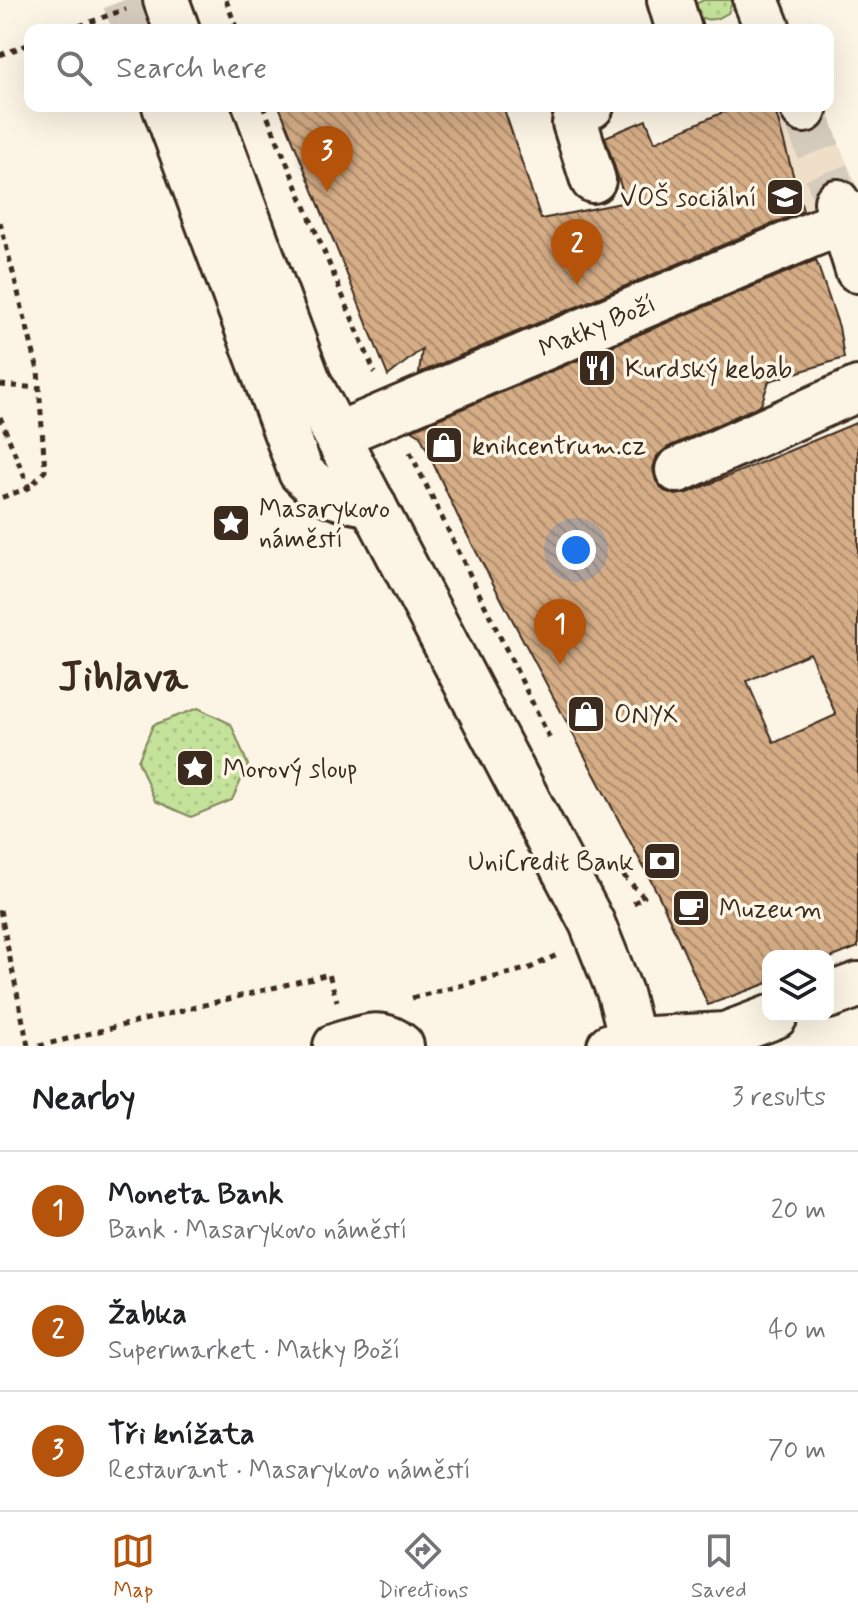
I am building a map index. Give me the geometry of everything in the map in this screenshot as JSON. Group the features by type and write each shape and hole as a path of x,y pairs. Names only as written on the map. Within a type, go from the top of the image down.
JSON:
{"street":[{"path":"670,0 677,24"},
{"path":"152,2 172,24"},
{"path":"167,112 301,472 317,490 331,497 373,504"},
{"path":"208,112 308,381 592,923 620,993 621,1043 725,1035 762,1021"},
{"path":"578,112 575,123 593,180"},
{"path":"846,213 858,270"},
{"name":"Matky Boží","path":"337,435 846,213"},
{"path":"678,470 858,389"},
{"path":"834,994 858,985"},
{"path":"336,1046 378,1034 391,1038 401,1046"}],"path":[{"path":"226,0 235,24"},
{"path":"86,24 152,2"},
{"path":"0,55 24,46"},
{"path":"265,112 390,411 554,748"},
{"path":"0,222 38,370 45,471 29,488 0,498"},
{"path":"0,385 40,388"},
{"path":"0,417 29,488"},
{"path":"399,1002 530,968 559,954 569,934 644,897 609,861"},
{"path":"0,910 28,1046"},
{"path":"39,1046 329,974 337,1002"}],"shaded area":[{"path":"727,112 777,121 798,112 825,112 858,188 858,198 769,228"}],"green space":[{"path":"704,0 733,0 728,13 712,19 697,16 688,7"},
{"path":"198,708 231,724 248,765 232,800 191,817 155,801 138,761 153,725"}],"building":[{"path":"281,112 505,112 541,219 626,202 605,137 646,120 655,142 723,112 776,112 803,211 419,373 422,349 388,376"},
{"path":"816,260 839,327 844,358 769,381 761,405 668,447 657,456 653,468 656,481 664,491 675,495 688,493 858,422 858,947 834,957 834,950 762,950 762,985 708,1005 659,896 461,523 420,435 412,430","holes":["810,653 836,715 774,743 747,681"]}],"tunnel":[{"path":"124,0 134,24"},
{"path":"805,112 837,202"}],"place":[{"name":"Tři knížata","path":"327,192"},
{"name":"VOŠ sociální","path":"785,197"},
{"name":"Žabka","path":"577,285"},
{"name":"Kurdský kebab","path":"597,368"},
{"name":"knihcentrum.cz","path":"444,445"},
{"name":"Masarykovo náměstí","path":"231,523"},
{"name":"Moneta Bank","path":"560,665"},
{"name":"ONYX","path":"586,714"},
{"name":"Morový sloup","path":"195,768"},
{"name":"UniCredit Bank","path":"662,861"},
{"name":"Muzeum","path":"691,908"}],"district":[{"name":"Jihlava","path":"123,675"}]}
